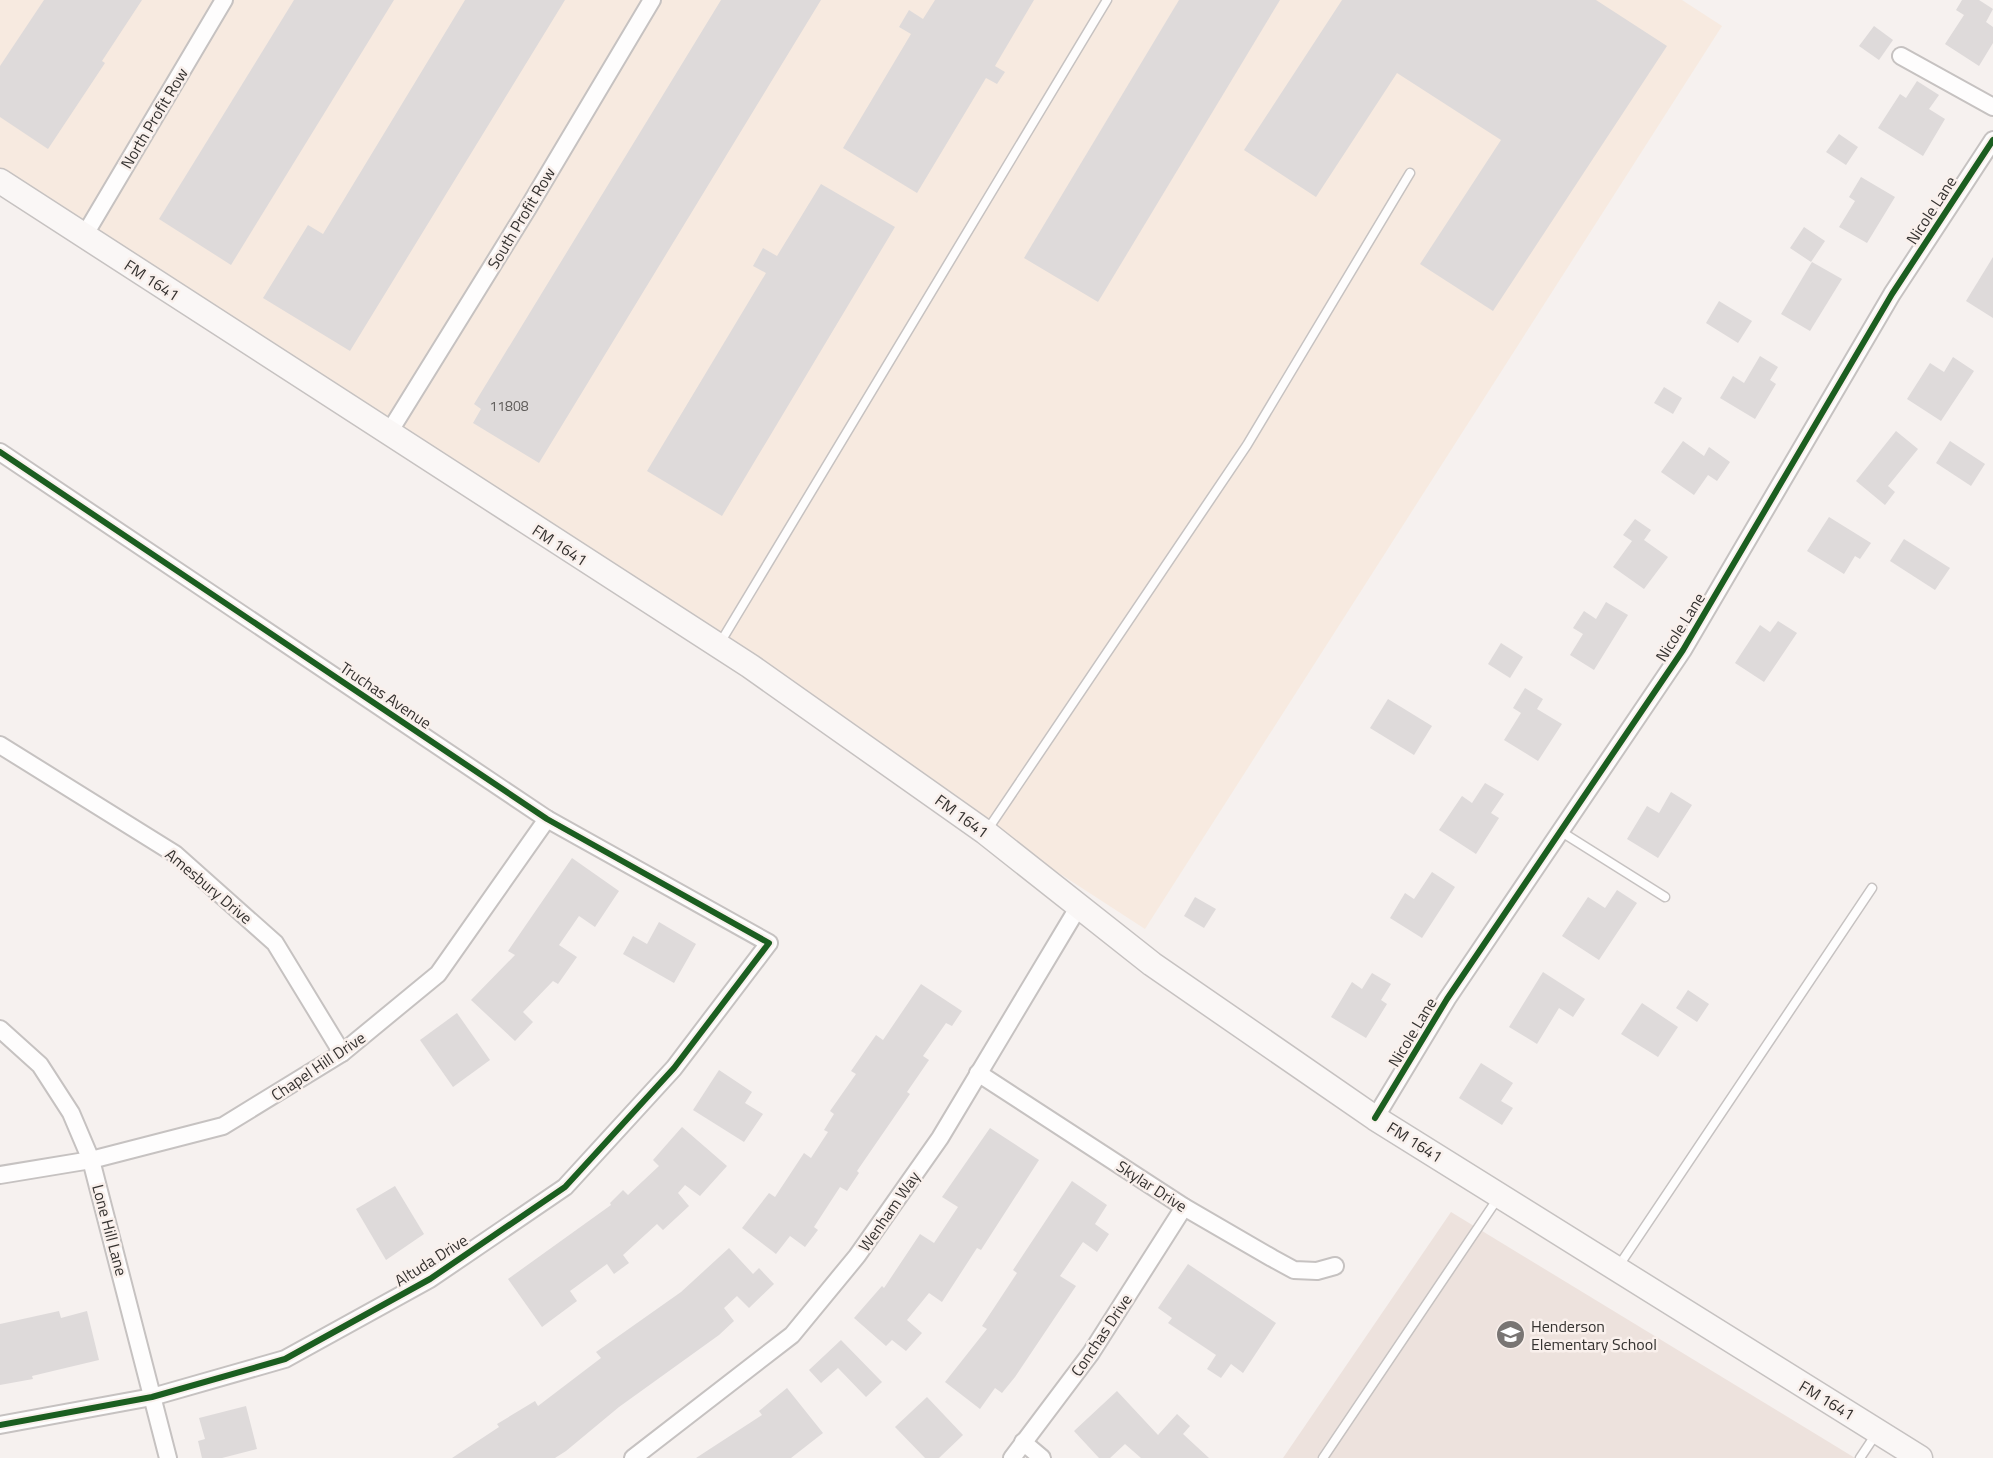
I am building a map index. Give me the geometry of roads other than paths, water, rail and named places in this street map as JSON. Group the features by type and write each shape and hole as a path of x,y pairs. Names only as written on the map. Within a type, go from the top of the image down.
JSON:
{"main road":[{"name":"FM 1641","path":"0,181 718,646 985,832 1152,964 1375,1118 1920,1458"}],"street":[{"name":"North Profit Row","path":"84,236 224,0"},
{"name":"South Profit Row","path":"388,434 528,208 652,0"},
{"path":"1901,56 1993,107"},
{"name":"Nicole Lane","path":"1375,1118 1447,999 1683,650 1892,294 1993,140"},
{"name":"Truchas Avenue","path":"0,452 547,819 769,943"},
{"name":"Amesbury Drive","path":"0,745 175,854 275,943 342,1053"},
{"name":"Chapel Hill Drive","path":"0,1174 91,1160 223,1126 342,1053 438,974 547,819"},
{"name":"Wenham Way","path":"633,1458 792,1335 857,1256 940,1137 1079,906"},
{"name":"Altuda Drive","path":"0,1425 152,1397 285,1359 430,1279 565,1187 674,1068 769,943"},
{"name":"Lone Hill Lane","path":"0,1029 40,1065 71,1113 91,1160 168,1458"},
{"name":"Skylar Drive","path":"978,1073 1184,1207 1294,1270 1317,1271 1335,1266"},
{"name":"Conchas Drive","path":"1012,1458 1091,1353 1184,1207"},
{"path":"1023,1442 1042,1458"}],"lane":[{"path":"718,646 1107,0"},
{"path":"985,832 1247,445 1410,173"},
{"path":"1560,831 1665,897"},
{"path":"1616,1270 1872,888"},
{"path":"1323,1458 1500,1195"},
{"path":"1860,1458 1878,1431"}],"place":[{"name":"Henderson Elementary School","path":"1510,1335"}]}
